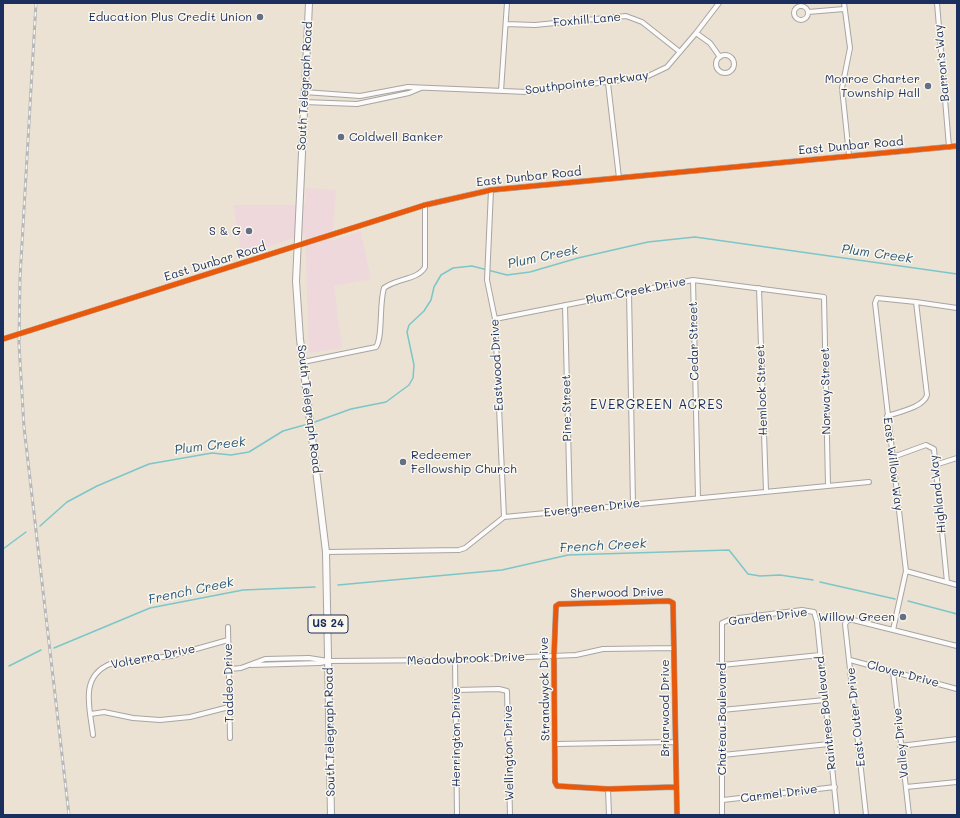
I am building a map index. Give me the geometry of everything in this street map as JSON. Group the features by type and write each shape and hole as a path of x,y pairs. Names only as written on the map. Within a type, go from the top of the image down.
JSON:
{"main road":[{"name":"South Telegraph Road","path":"309,3 296,247 298,315 326,552 331,815"}],"street":[{"path":"502,91 507,3"},
{"name":"Southpointe Parkway","path":"304,92 360,96 408,87 527,92 654,75 667,67 719,3"},
{"path":"844,3 850,48 842,88 849,155"},
{"name":"Barron's Way","path":"937,3 949,147"},
{"path":"808,12 844,9"},
{"name":"Foxhill Lane","path":"506,24 535,25 626,16 634,18 646,25 680,52"},
{"path":"696,33 710,43 720,57"},
{"path":"728,56 732,60 734,65 729,72 723,73 716,68 716,62 720,57 728,56"},
{"path":"608,82 619,178"},
{"name":"Southpointe Parkway","path":"304,102 357,104 409,93 422,88"},
{"name":"East Dunbar Road","path":"3,339 425,205 491,190 957,146"},
{"name":"Eastwood Drive","path":"491,190 487,274 496,319 504,517"},
{"path":"303,362 376,347 379,340 380,304 384,288 395,281 418,276 422,273 425,267 425,205"},
{"name":"Plum Creek Drive","path":"496,319 693,280 824,298"},
{"name":"Cedar Street","path":"693,280 698,498"},
{"name":"Hemlock Street","path":"759,288 766,491"},
{"path":"629,292 633,504"},
{"name":"Norway Street","path":"824,298 828,485"},
{"name":"East Willow Way","path":"893,630 906,571 887,416 876,308 877,298 916,302"},
{"path":"887,416 921,403 926,399 916,302 957,308"},
{"name":"Pine Street","path":"565,305 570,510"},
{"name":"Highland Way","path":"893,457 926,445 934,449 947,582"},
{"path":"936,465 957,458"},
{"name":"Evergreen Drive","path":"504,517 869,482"},
{"path":"326,552 459,550 465,548 504,517"},
{"path":"906,571 957,585"},
{"name":"Sherwood Drive","path":"563,604 671,602"},
{"name":"Briarwood Drive","path":"671,602 674,608 674,742 677,815"},
{"name":"Strandwyck Drive","path":"563,604 556,606 554,610 556,744 555,779 557,786 561,788 608,789"},
{"name":"Garden Drive","path":"722,623 731,619 794,611 814,612"},
{"name":"Raintree Boulevard","path":"814,612 817,622 837,815"},
{"name":"East Outer Drive","path":"866,815 845,624 848,620 893,630"},
{"name":"Chateau Boulevard","path":"722,623 722,815"},
{"name":"Taddeo Drive","path":"228,627 230,738"},
{"path":"893,630 957,646"},
{"name":"Volterra Drive","path":"93,735 89,687 91,680 101,668 110,664 171,656 228,640"},
{"name":"Meadowbrook Drive","path":"228,669 251,665 265,659 309,658 329,661 455,660 576,655 603,649 674,648"},
{"path":"722,665 820,655"},
{"name":"Herrington Drive","path":"455,660 457,815"},
{"name":"Clover Drive","path":"850,660 957,689"},
{"name":"Valley Drive","path":"893,672 900,746 909,815"},
{"name":"Wellington Drive","path":"456,690 499,689 507,691 510,815"},
{"path":"722,710 825,700"},
{"path":"91,714 104,712 133,718 160,720 190,717 229,707"},
{"path":"900,746 957,739"},
{"path":"556,744 674,742"},
{"path":"723,755 829,744"},
{"path":"906,787 957,782"},
{"path":"609,815 608,789 675,787"},
{"name":"Carmel Drive","path":"723,800 835,787"}],"shaded area":[{"path":"306,188 336,190 332,241 361,231 371,279 334,286 342,348 309,353 305,234 242,256 233,205 305,205"}],"waterway":[{"name":"Plum Creek","path":"312,423 351,409 386,402 409,385 413,378 414,365 407,332 409,325 424,311 431,300 434,287 441,275 453,268 472,266 507,275 530,272 578,258 648,242 695,237 957,274"},
{"name":"Plum Creek","path":"40,526 67,502 97,486 149,464 212,453 231,455 249,452 283,431 308,424"},
{"name":"Plum Creek","path":"3,549 26,532"},
{"name":"French Creek","path":"338,585 502,570 568,555 729,550 748,574 760,576 780,575 813,580"},
{"name":"French Creek","path":"820,582 895,599"},
{"name":"French Creek","path":"54,648 150,608 243,590 315,587"},
{"name":"French Creek","path":"908,601 957,614"},
{"name":"French Creek","path":"9,666 41,650"}],"railway":[{"path":"36,3 20,278 19,344 24,427 69,815"}],"cycle path":[{"path":"3,339 425,205 491,190 957,146"},
{"path":"675,787 608,789 557,786 555,782 554,656 556,606 559,604 669,601 673,603 677,815"}],"place":[{"name":"Education Plus Credit Union","path":"260,17"},
{"name":"Monroe Charter Township Hall","path":"928,86"},
{"name":"Coldwell Banker","path":"341,137"},
{"name":"S & G","path":"249,231"},
{"name":"Redeemer Fellowship Church","path":"403,462"},
{"name":"Willow Green","path":"903,617"}],"district":[{"name":"EVERGREEN ACRES","path":"657,405"}]}
